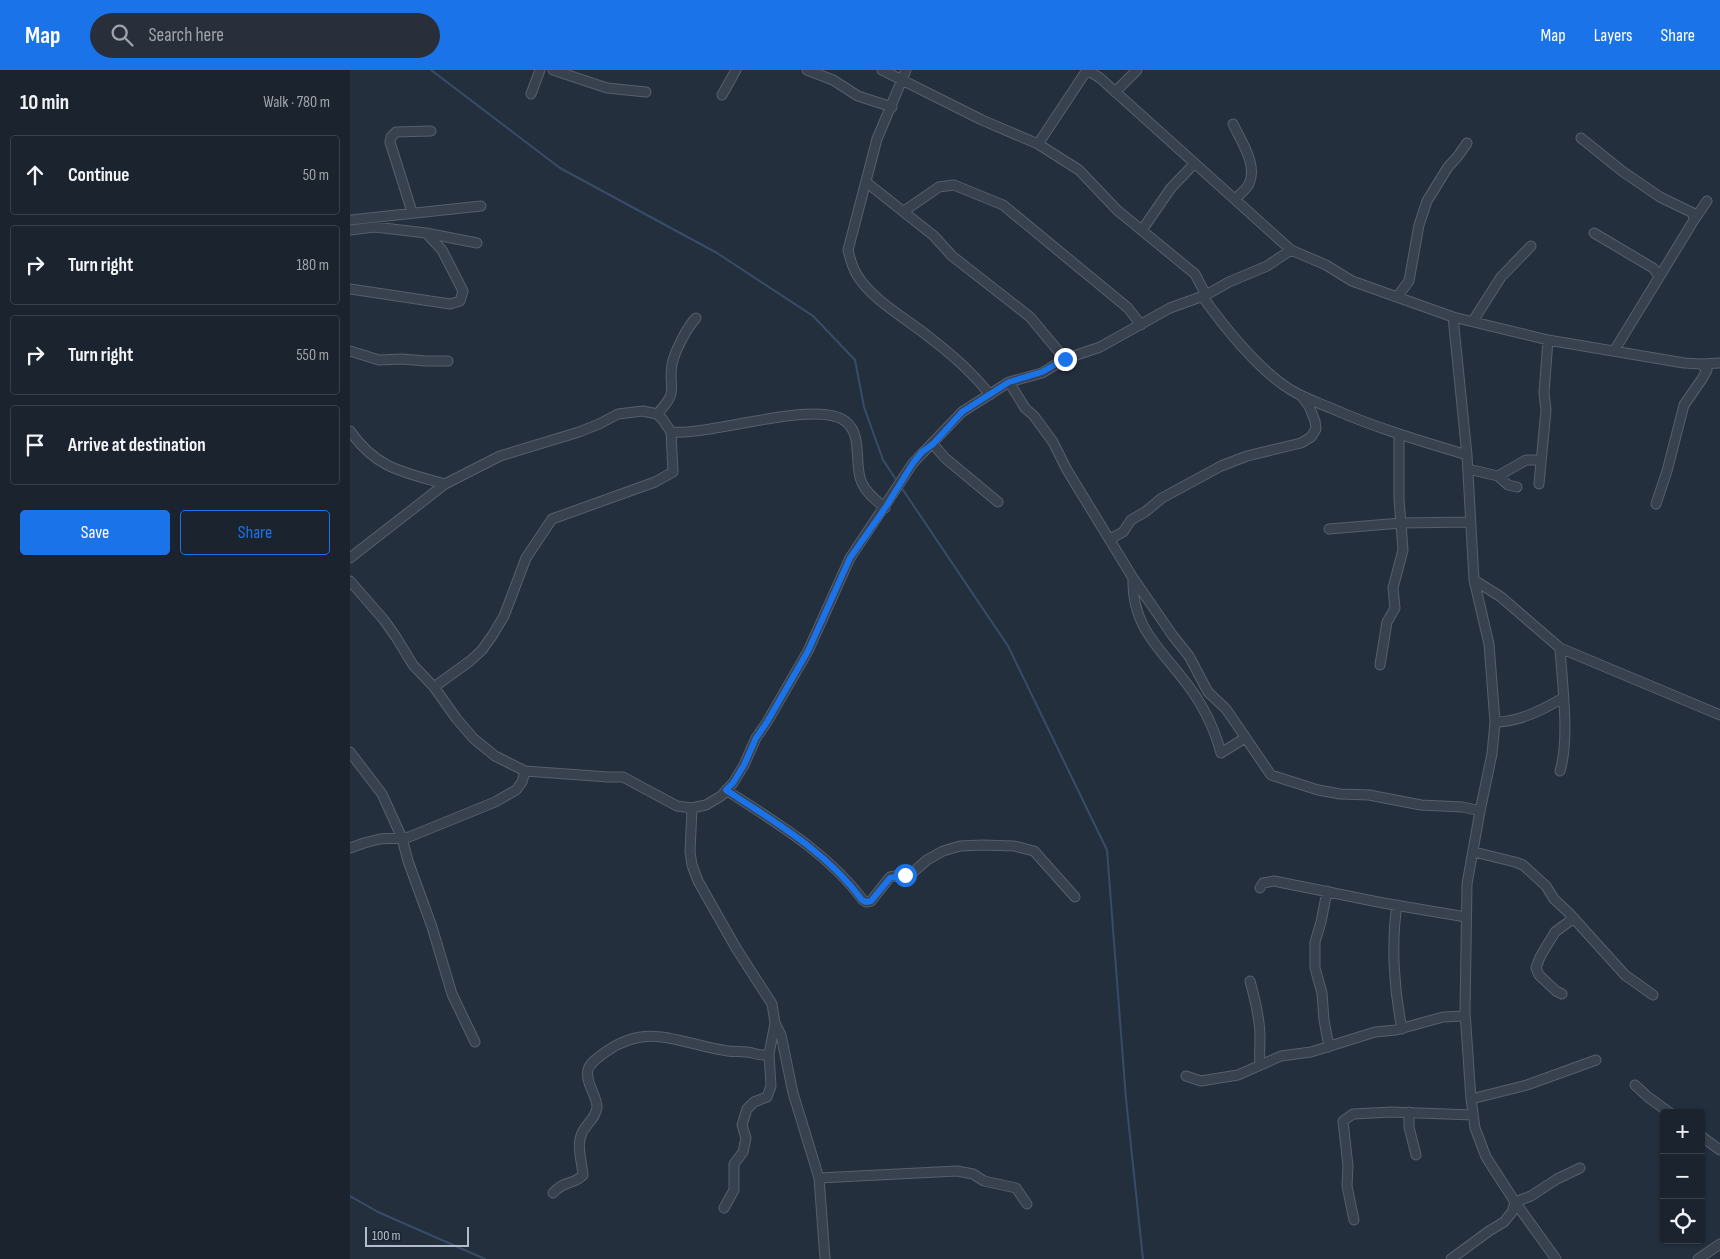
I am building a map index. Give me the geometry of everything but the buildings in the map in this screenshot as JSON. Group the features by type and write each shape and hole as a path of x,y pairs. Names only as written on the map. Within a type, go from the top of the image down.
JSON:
{"street":[{"path":"531,94 540,70"},
{"path":"553,70 607,88 646,92"},
{"path":"722,95 736,70"},
{"path":"807,70 833,80 858,96 892,107"},
{"path":"882,70 982,120 1038,144 1079,170 1117,210 1195,274 1204,295 1243,347 1278,380 1301,396 1399,435 1467,455"},
{"path":"906,70 877,139 848,250 857,275 880,299 937,344 981,384 990,395"},
{"path":"1038,144 1087,70 1100,78 1291,250 1326,266 1352,282 1454,317 1525,336 1614,352 1701,364 1720,363"},
{"path":"1115,92 1137,70"},
{"path":"1233,124 1247,152 1252,174 1249,184 1235,199"},
{"path":"412,212 391,151 391,137 396,132 430,131"},
{"path":"1581,138 1622,171 1660,197 1693,213 1694,220"},
{"path":"1397,297 1409,280 1419,225 1426,201 1466,143"},
{"path":"1142,230 1172,188 1194,164"},
{"path":"866,182 934,236 952,256 1030,317 1065,359"},
{"path":"904,211 939,187 946,185 954,185 1003,205 1128,308 1141,325"},
{"path":"1614,352 1659,276 1707,201"},
{"path":"350,220 481,206"},
{"path":"350,230 375,227 477,242"},
{"path":"350,289 450,304 460,301 463,291 442,250 426,233"},
{"path":"1594,233 1653,268 1659,276"},
{"path":"1473,321 1501,276 1531,246"},
{"path":"350,581 384,620 413,665 434,687 456,718 473,738 494,756 525,771 608,777 624,776 677,806 692,808 706,805 721,796 733,783 744,765 756,738 808,651 850,558 885,508 913,463 962,412 1009,382 1042,372 1065,359 1100,347 1170,308 1204,295 1267,266 1291,250"},
{"path":"1454,317 1467,455 1474,580 1489,644 1495,722 1492,754 1467,884 1465,1016 1473,1115 1475,1128 1486,1157 1515,1202 1556,1259"},
{"path":"657,414 666,405 671,396 672,364 691,323 696,318"},
{"path":"1539,484 1546,410 1544,393 1548,340"},
{"path":"350,352 379,360 448,361"},
{"path":"1656,504 1684,405 1707,370 1701,364"},
{"path":"1009,382 1025,408 1034,416 1052,442 1133,578 1189,656 1208,692 1226,709 1271,775 1311,788 1340,794 1369,795 1421,805 1463,807 1480,811"},
{"path":"1110,539 1123,532 1131,520 1145,512 1162,498 1221,466 1248,456 1301,443 1311,437 1316,429 1315,421 1309,406 1301,396"},
{"path":"350,558 445,484 500,456 579,432 618,414 643,411 657,414 671,432 673,472 655,482 552,519 526,558 504,616 487,643 470,661 434,687"},
{"path":"671,432 682,433 805,415 821,414 838,419 845,422 852,431 858,449 861,481 866,492 885,508"},
{"path":"350,431 374,458 395,469 445,484"},
{"path":"1380,665 1387,622 1395,608 1393,588 1403,550 1399,435"},
{"path":"933,444 945,458 998,502"},
{"path":"1498,476 1526,460 1541,460"},
{"path":"1468,469 1498,476 1508,484 1518,487"},
{"path":"1329,529 1401,523 1470,522"},
{"path":"1133,578 1136,609 1144,628 1166,659 1186,682 1203,708 1215,733 1221,753 1245,738"},
{"path":"1474,580 1502,597 1560,648 1720,714"},
{"path":"1560,648 1565,735 1564,760 1560,770"},
{"path":"1495,722 1510,722 1544,709 1563,698"},
{"path":"350,752 382,794 402,838 452,994 475,1042"},
{"path":"350,848 364,842 380,839 409,837 495,802 516,790 522,782 525,771"},
{"path":"726,790 760,811 823,857 845,878 862,900 866,902 871,901 890,878 912,873 927,860 943,851 960,846 982,844 1014,846 1034,851 1076,897"},
{"path":"692,808 690,845 692,865 698,881 736,948 772,1004 775,1024 769,1054 772,1086 767,1097 754,1102 747,1110 742,1125 746,1138 743,1152 734,1164 734,1190 724,1208"},
{"path":"1474,852 1523,865 1546,886 1554,900 1563,906 1625,975 1653,995"},
{"path":"1260,888 1263,883 1274,881 1397,906 1466,916"},
{"path":"1326,891 1321,922 1315,942 1315,968 1322,994 1329,1047"},
{"path":"1397,906 1394,923 1396,1003 1402,1029"},
{"path":"1562,994 1556,991 1539,975 1536,968 1540,957 1555,932 1574,918"},
{"path":"1250,981 1258,1017 1260,1065"},
{"path":"1186,1076 1201,1081 1238,1075 1281,1056 1312,1052 1375,1032 1402,1029 1443,1017 1465,1016"},
{"path":"775,1024 781,1035 794,1093 819,1178 825,1259"},
{"path":"553,1193 564,1183 578,1181 583,1175 581,1133 595,1114 597,1106 590,1087 588,1070 608,1050 634,1037 656,1036 728,1051 748,1052 763,1056 769,1054"},
{"path":"1472,1099 1527,1085 1596,1060"},
{"path":"1635,1085 1664,1109"},
{"path":"1354,1220 1347,1186 1348,1166 1343,1121 1353,1114 1409,1112 1473,1115"},
{"path":"1409,1112 1409,1127 1416,1155"},
{"path":"1705,1139 1720,1150"},
{"path":"1515,1202 1531,1196 1557,1179 1580,1168"},
{"path":"819,1178 957,1172 972,1174 984,1181 1016,1188 1027,1204"},
{"path":"1451,1259 1504,1222 1512,1212 1515,1202"},
{"path":"1698,1259 1720,1244"}],"waterway":[{"path":"431,70 560,168 717,253 813,316 855,360 864,407 883,460 897,481"},
{"path":"901,487 1008,646 1107,850 1126,1099 1143,1259"},
{"path":"350,1196 378,1212 485,1259"}],"route":[{"path":"905,875 890,878 881,887 877,895 871,901 866,902 862,900 845,878 823,857 760,811 726,790 733,783 744,765 756,738 808,651 850,558 885,508 913,463 962,412 1009,382 1042,372 1065,359"}]}
